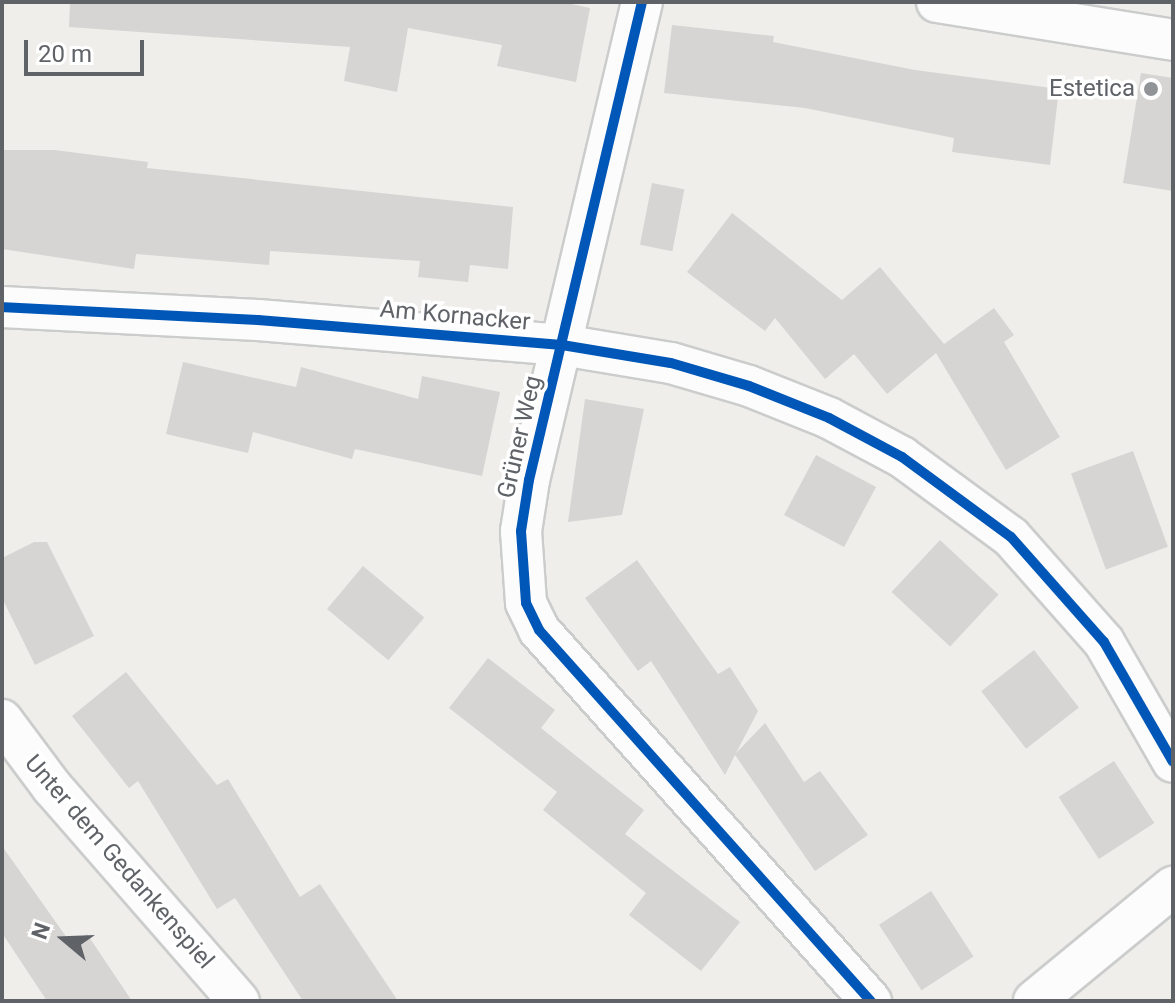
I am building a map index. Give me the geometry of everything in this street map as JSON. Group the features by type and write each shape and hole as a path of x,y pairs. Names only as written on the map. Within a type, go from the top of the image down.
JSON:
{"street":[{"name":"Grüner Weg","path":"642,2 521,531 526,603 539,630 871,1001"},
{"path":"937,2 1134,15 1173,40"},
{"name":"Am Kornacker","path":"2,307 258,320 562,345 671,363 749,386 829,418 965,499 1070,598 1104,642 1173,762"},
{"name":"Unter dem Gedankenspiel","path":"2,720 52,787 239,1001"},
{"path":"1034,1001 1173,887"}],"building":[{"path":"70,2 562,2 590,8 576,82 497,66 502,45 408,28 397,92 344,81 350,47 69,27"},
{"path":"672,25 774,36 773,42 915,70 1059,89 1050,165 952,152 954,138 805,108 664,93"},
{"path":"1141,73 1173,78 1173,191 1123,183"},
{"path":"2,150 55,150 148,162 147,168 513,207 508,269 470,265 468,282 418,277 420,261 270,251 269,265 136,254 134,269 2,249"},
{"path":"652,183 684,189 672,251 640,245"},
{"path":"732,213 842,300 880,267 944,344 994,308 1014,335 1004,342 1060,437 1006,470 936,353 887,394 854,354 825,379 775,318 765,331 687,272"},
{"path":"183,362 296,387 301,367 418,399 422,376 500,392 482,476 355,449 352,459 253,432 248,453 166,434"},
{"path":"585,399 644,409 622,515 568,522"},
{"path":"1133,451 1168,547 1106,569 1071,474"},
{"path":"816,455 876,487 844,547 784,515"},
{"path":"940,540 999,595 950,646 892,592"},
{"path":"34,542 47,542 94,636 35,665 2,598 2,558"},
{"path":"637,560 718,674 730,667 758,711 736,753 765,723 804,782 820,771 868,835 815,871 735,755 725,775 651,661 638,671 585,598"},
{"path":"363,566 424,617 388,660 327,609"},
{"path":"1034,650 1079,708 1026,749 981,691"},
{"path":"488,658 555,710 541,728 644,810 625,834 740,922 701,971 629,915 646,893 543,810 557,792 449,708"},
{"path":"126,672 217,785 228,779 300,897 320,884 398,1001 303,1001 235,898 217,909 138,781 129,788 72,716"},
{"path":"1114,761 1154,823 1099,859 1059,797"},
{"path":"2,846 72,945 87,934 132,1001 47,1001 2,933"},
{"path":"931,891 973,956 921,990 879,925"}],"cycle path":[{"path":"642,2 529,480 521,531 526,603 539,630 871,1001"},
{"path":"2,307 258,320 562,345 671,363 749,386 829,418 902,457 1011,537 1104,642 1173,762"}],"place":[{"name":"Estetica","path":"1151,89"}]}
